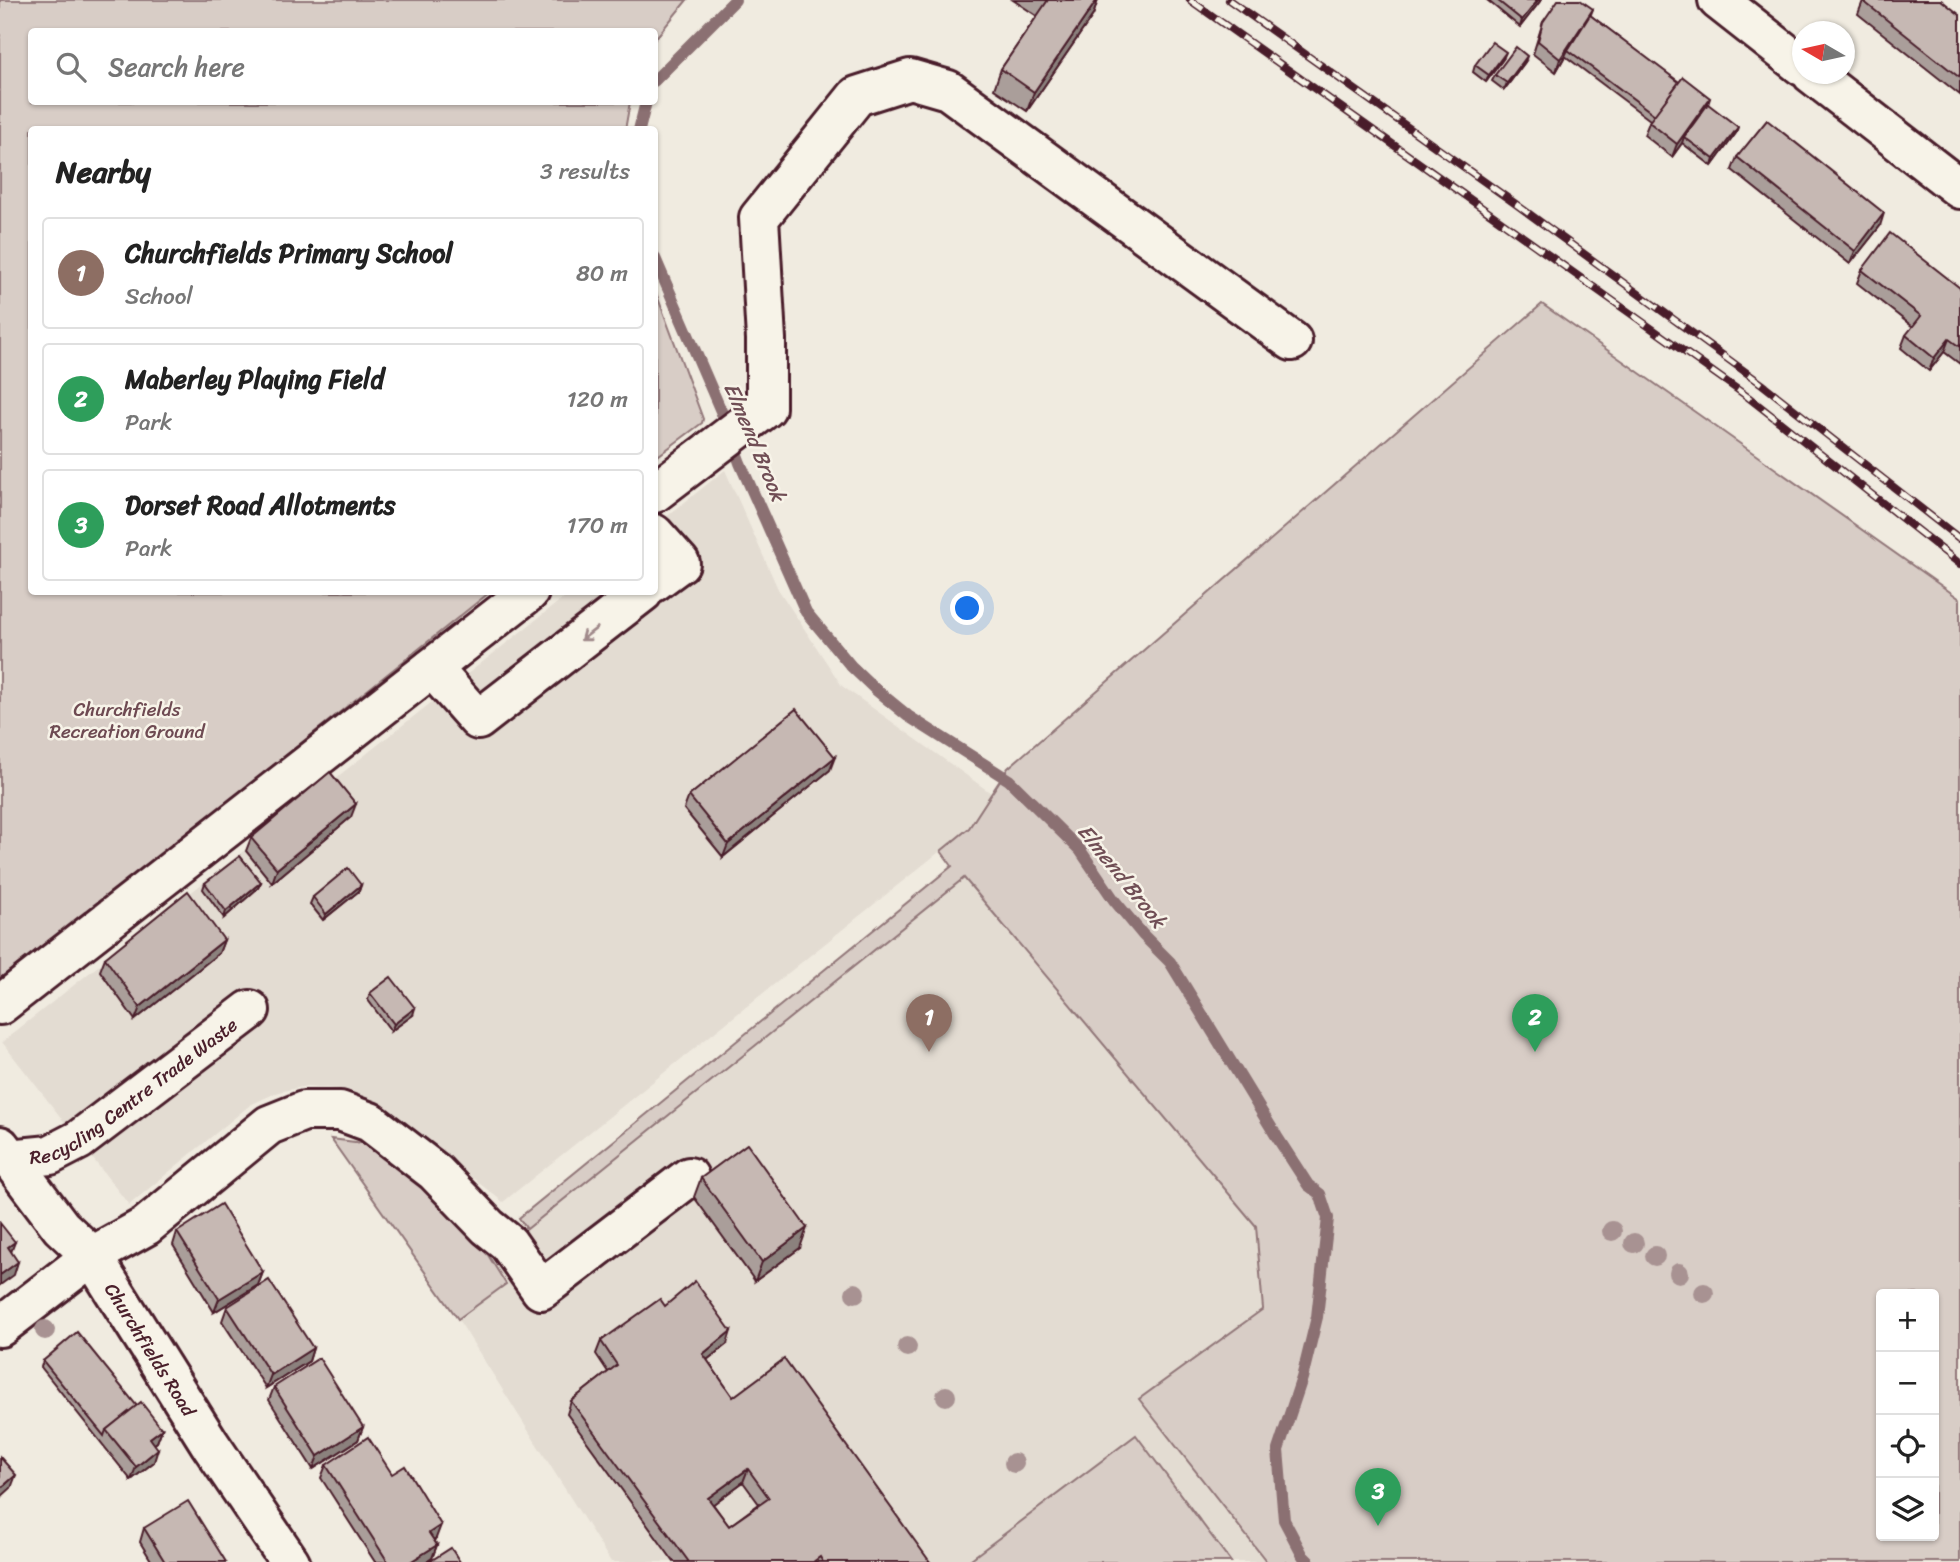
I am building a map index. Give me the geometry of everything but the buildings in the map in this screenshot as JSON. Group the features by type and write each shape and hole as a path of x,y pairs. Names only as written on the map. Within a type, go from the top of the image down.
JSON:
{"street":[{"path":"1718,0 1792,58"},
{"path":"658,490 766,408 766,339 759,218 857,96 911,79 948,90 1292,341"},
{"path":"1825,84 1960,189"},
{"path":"658,538 680,563 658,579"},
{"path":"0,1005 525,595"},
{"path":"432,668 478,720 639,595"},
{"name":"Recycling Centre Trade Waste","path":"5,1153 50,1155 79,1140 250,1010"},
{"path":"0,1327 92,1256 146,1226 269,1125 304,1111 340,1111 370,1122 435,1172 488,1227 508,1243 541,1290 689,1177"},
{"name":"Churchfields Road","path":"5,1153 61,1227 92,1256 210,1444 290,1562"}],"shaded area":[{"path":"725,470 778,589 842,686 991,793 969,828 503,1202 379,1104 349,1090 307,1086 278,1092 250,1105 129,1205 2,1042 567,595 658,595 658,524"},
{"path":"964,878 1256,1227 1263,1308 1139,1399 1267,1562 611,1562 458,1319 505,1284 488,1255 527,1229"}],"green space":[{"name":"Churchfields Recreation Ground","path":"0,0 687,0 658,35 658,28 28,28 28,105 629,105 626,126 28,126 28,595 486,595 0,984"},
{"path":"658,298 703,419 702,423 658,456"},
{"path":"1542,304 1960,599 1960,1562 1267,1562 1139,1399 1263,1309 1256,1226 964,878 527,1229 519,1218 952,866 941,851 969,828 1008,768"},
{"path":"331,1139 363,1143 420,1184 488,1255 506,1284 458,1319"},
{"path":"1136,1435 1231,1562 967,1562"}],"waterway":[{"name":"Elmend Brook","path":"658,77 735,0"},
{"name":"Elmend Brook","path":"640,126 645,105"},
{"name":"Elmend Brook","path":"658,265 721,411 740,463 806,612 851,666 875,689 908,716 1009,780 1080,850 1114,900 1170,962 1308,1185 1320,1194 1328,1218 1317,1317 1302,1378 1278,1450 1284,1520 1309,1562"}],"railway":[{"path":"1190,0 1748,397 1960,564"},
{"path":"1229,0 1513,202 1762,384 1960,539"}],"place":[{"name":"Churchfields Primary School","path":"929,1052"},
{"name":"Maberley Playing Field","path":"1535,1052"},
{"name":"Dorset Road Allotments","path":"1378,1526"}]}
